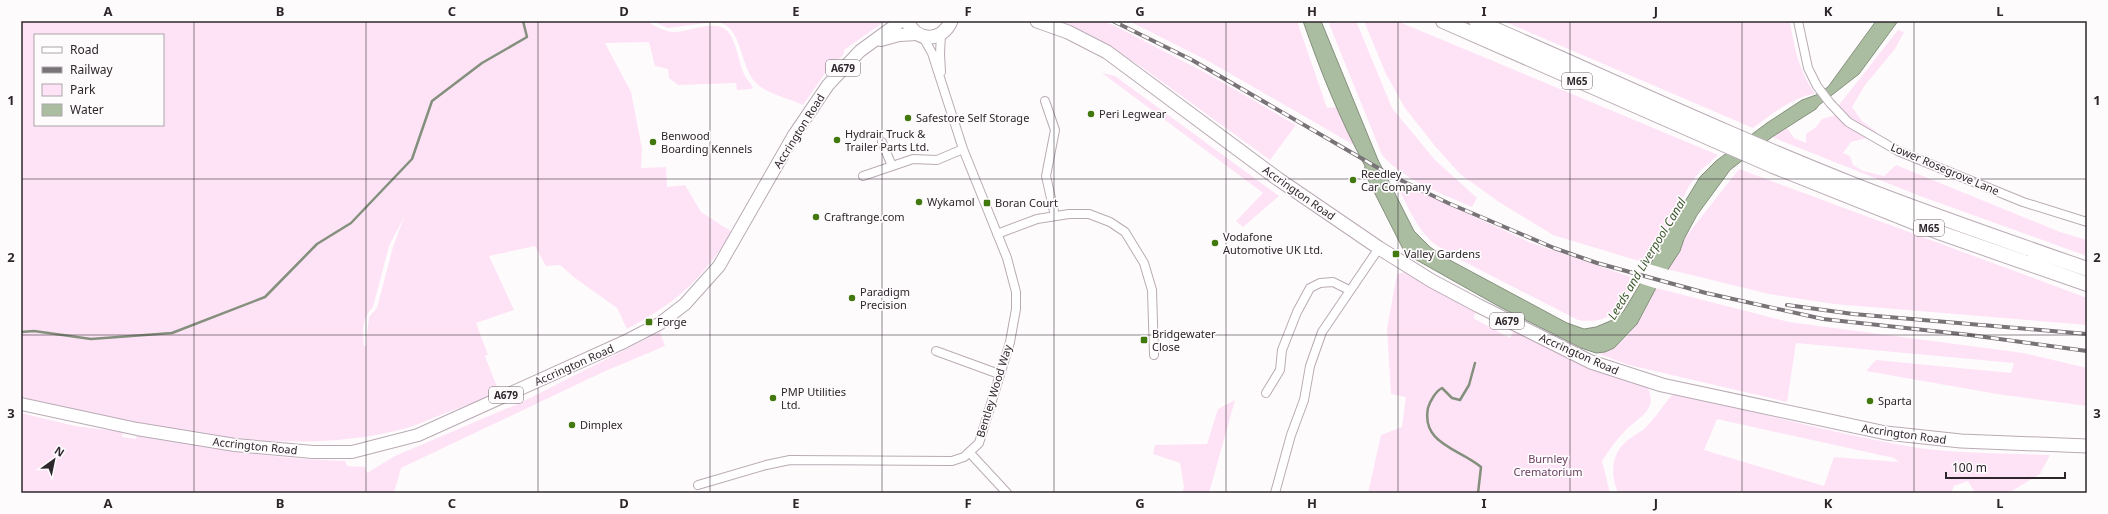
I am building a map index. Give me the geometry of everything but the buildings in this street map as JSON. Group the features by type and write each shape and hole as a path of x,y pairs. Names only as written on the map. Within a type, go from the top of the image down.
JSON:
{"highway":[{"path":"908,21 911,29 920,35"},
{"name":"Accrington Road","path":"1037,21 1068,32 1107,52 1271,175 1379,248 1438,284 1591,362 1662,385 1886,433 1961,441 2087,446"},
{"name":"M65","path":"1443,21 1713,141 1777,160 2087,269"},
{"name":"M65","path":"1476,21 1724,130 1777,160 1941,233 2087,284"},
{"name":"A679","path":"920,35 929,38 949,26"}],"main road":[{"name":"Accrington Road","path":"21,404 137,429 235,445 313,452 352,452 418,435 624,342 659,324 685,304 719,266 794,135 818,99 860,51 875,42 901,21"},
{"name":"Accrington Road","path":"875,42 899,35 920,35"}],"street":[{"name":"Lower Rosegrove Lane","path":"1798,21 1808,68 1817,86 1830,103 1848,122 1898,151 2023,202 2087,222"},
{"name":"Bentley Wood Way","path":"943,86 940,54 949,26"},
{"name":"Bentley Wood Way","path":"698,485 766,465 790,460 952,461 969,452 979,442 1010,342 1016,309 1016,292 1011,271 963,149 932,53 920,35"},
{"path":"1045,101 1055,130 1046,176 1055,216"},
{"path":"882,142 892,166"},
{"path":"863,176 913,159 937,160 963,149"},
{"path":"997,234 1037,220 1069,214 1089,214 1110,222 1125,232 1144,263 1152,290 1154,355"},
{"path":"1275,493 1291,435 1304,400 1310,366 1322,332 1349,290 1379,248"},
{"path":"1266,393 1280,370 1282,350 1297,312 1310,288 1320,283 1333,282 1349,290"},
{"path":"936,351 999,374"},
{"path":"969,452 1007,493"}],"green space":[{"path":"21,21 647,21 662,29 673,32 717,26 724,28 732,37 743,72 753,87 751,89 737,90 736,83 678,85 669,78 668,69 655,66 649,42 605,43 631,92 642,149 641,168 666,167 667,187 685,185 701,212 732,232 709,264 687,288 675,299 645,319 627,329 617,308 575,278 560,265 546,266 535,246 489,256 514,310 476,323 488,355 485,355 486,359 499,392 478,401 408,428 356,438 309,441 260,440 211,436 114,418 21,397","holes":["404,217 393,247 377,308 369,317 366,346 364,346 363,330 365,320 369,311 373,307 389,246"]},
{"path":"652,21 885,21 844,50 844,54 826,72 803,105 772,93 756,83 746,66 735,36 730,29 723,24 713,22 668,28"},
{"path":"1061,21 1103,21 1117,27 1208,74 1296,125 1270,160 1143,68 1100,40"},
{"path":"1129,21 1297,21 1327,108 1337,107 1354,145 1210,62"},
{"path":"1328,21 1356,21 1392,108 1435,160 1477,198 1472,207 1424,186 1401,172 1382,155"},
{"path":"1364,21 1397,21 1718,155 1700,171 1689,186 1649,264 1553,235 1499,202 1460,174 1435,146 1405,108 1386,74"},
{"path":"1503,21 1790,21 1793,41 1801,68 1815,94 1790,103 1774,112 1753,128"},
{"path":"1898,30 1904,32 1895,49 1865,85 1852,107 1862,121 1878,133 1876,136 1851,118 1839,105"},
{"path":"1102,73 1115,76 1279,196 1243,227 1236,221 1263,193"},
{"path":"1836,115 1867,138 1851,142 1843,153 1850,156 1853,165 1863,171 1884,176 1896,165 2060,232 2087,240 2087,256 1920,196 1772,137 1787,128 1794,138 1806,143 1806,134 1816,127 1822,119"},
{"path":"1739,169 2087,298 2087,325 1834,304 1769,294 1667,269 1680,251 1684,239"},
{"path":"1394,180 1529,242 1631,277 1629,281 1636,283 1620,307 1614,313 1599,320 1578,320 1451,255 1433,243 1425,235 1410,212"},
{"name":"Burnley Crematorium","path":"1408,271 1477,310 1473,318 1510,338 1515,329 1646,384 1651,400 1646,412 1625,431 1602,461 1610,493 1368,493 1381,435 1402,427 1406,397 1391,394 1387,328 1397,274"},
{"path":"1656,288 1789,322 2023,353 2087,368 2087,406 1997,394 1866,371 1876,360 2011,373 2014,363 1796,343 1787,402 1629,365 1596,353 1617,345 1625,338 1640,319"},
{"path":"660,332 665,346 603,372 401,468 394,493 21,493 21,413 75,426 123,432 122,437 136,439 137,435 241,452 293,458 345,461 347,466 365,467 367,473 395,456 522,402"},
{"path":"1673,394 1685,394 1820,428 1919,448 1976,453 2050,455 2040,474 2006,493 1975,493 1968,481 1954,486 1951,493 1618,493 1615,486 1613,471 1615,457 1618,451 1622,445 1648,425","holes":["1717,419 1894,458 1899,462 1834,457 1824,486 1704,450"]},
{"path":"1235,400 1209,493 1182,493 1184,487 1180,463 1153,454 1155,445 1207,444 1218,409"}],"water":[{"path":"1303,21 1321,21 1378,160 1414,231 1430,247 1444,257 1567,323 1584,329 1596,327 1615,319 1623,312 1640,284 1676,216 1700,177 1716,161 1767,123 1802,100 1816,95 1828,87 1876,21 1898,21 1859,74 1819,105 1816,109 1772,137 1730,170 1697,215 1684,239 1680,251 1656,288 1637,324 1614,348 1605,352 1596,353 1581,348 1500,307 1413,258 1404,251 1364,172 1365,166 1331,95"}],"pier":[{"path":"1649,264 1669,270 1658,289 1639,283"}],"waterway":[{"path":"21,332 34,331 91,339 172,333 265,297 317,244 351,223 412,159 432,101 482,63 527,37 523,21"},
{"path":"1475,363 1469,385 1460,400 1452,398 1442,388 1440,389 1430,402 1427,420 1430,430 1436,438 1481,467 1478,493"}],"railway":[{"path":"1113,21 1192,60 1392,176 1448,203 1554,248 1597,263 1706,293 1823,319 1970,335 2087,351"},
{"path":"1787,305 1853,314 2087,334"}],"place":[{"name":"Peri Legwear","path":"1091,114"},
{"name":"Safestore Self Storage","path":"908,118"},
{"name":"Hydrair Truck & Trailer Parts Ltd.","path":"837,140"},
{"name":"Benwood Boarding Kennels","path":"653,142"},
{"name":"Reedley Car Company","path":"1353,180"},
{"name":"Wykamol","path":"919,202"},
{"name":"Boran Court","path":"987,203"},
{"name":"Craftrange.com","path":"816,217"},
{"name":"Vodafone Automotive UK Ltd.","path":"1215,243"},
{"name":"Valley Gardens","path":"1396,254"},
{"name":"Paradigm Precision","path":"852,298"},
{"name":"Forge","path":"649,322"},
{"name":"Bridgewater Close","path":"1144,340"},
{"name":"PMP Utilities Ltd.","path":"773,398"},
{"name":"Sparta","path":"1870,401"},
{"name":"Dimplex","path":"572,425"}],"water label":[{"name":"Leeds and Liverpool Canal","path":"1647,259"}]}
